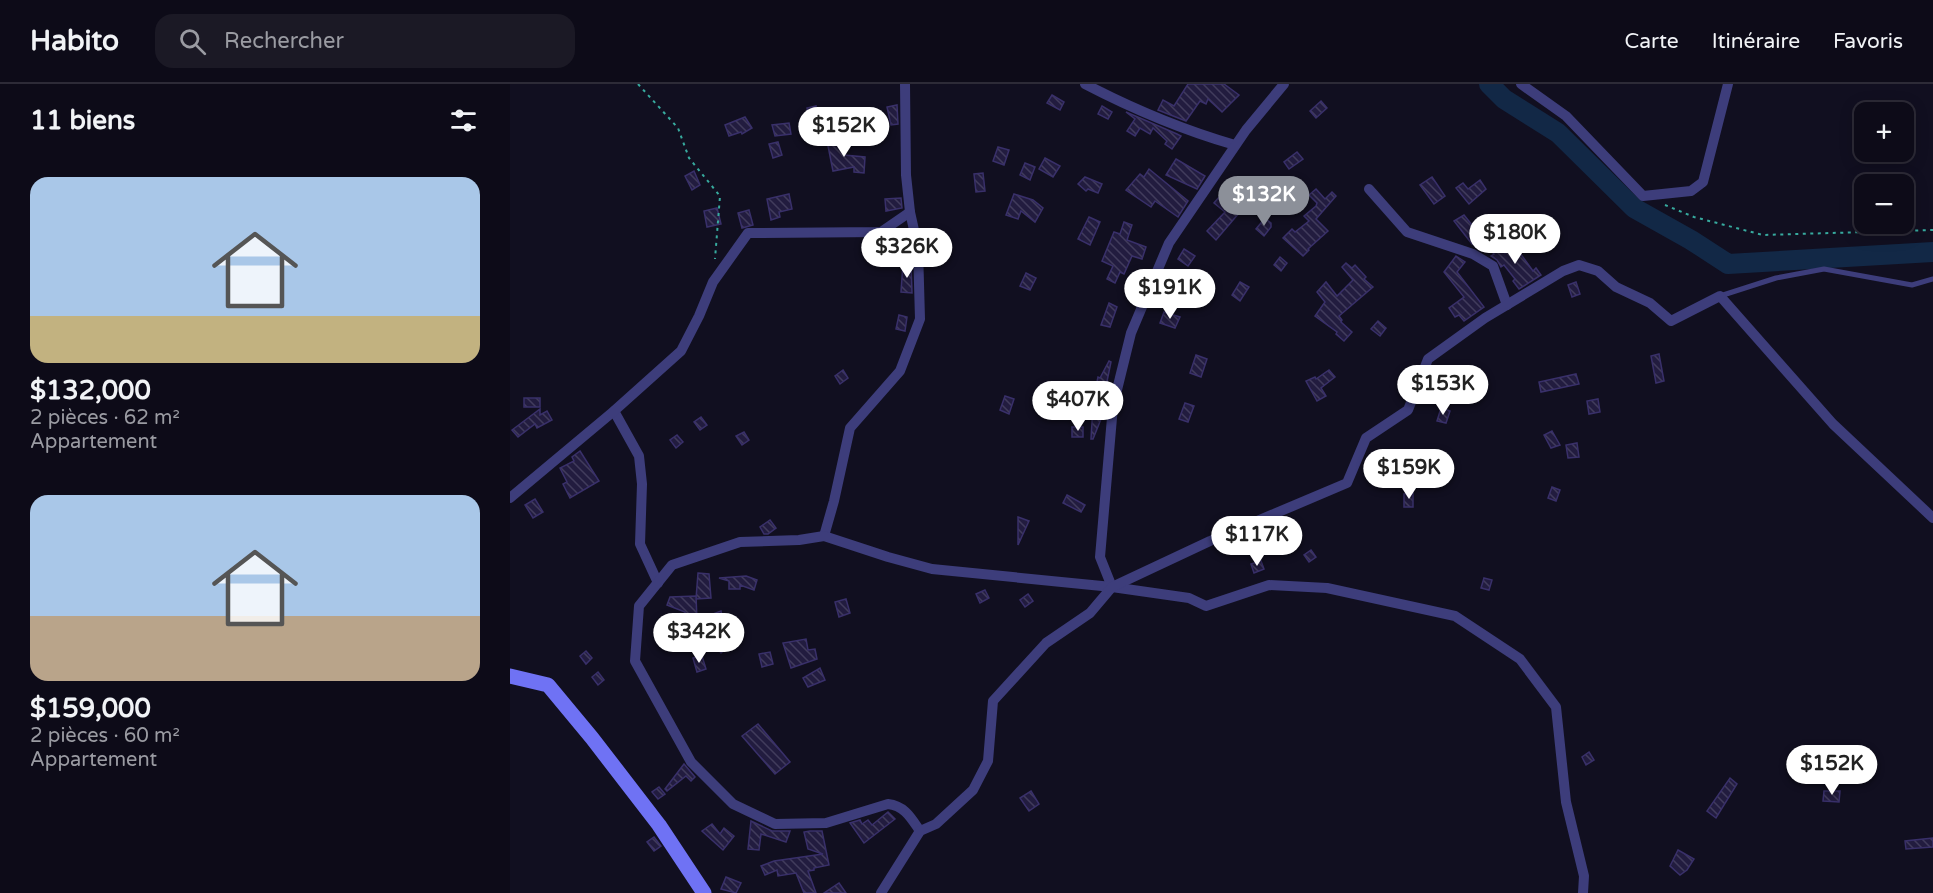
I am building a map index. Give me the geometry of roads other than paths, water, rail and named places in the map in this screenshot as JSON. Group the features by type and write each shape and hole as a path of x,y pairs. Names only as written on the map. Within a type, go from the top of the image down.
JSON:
{"street":[{"path":"824,536 850,428 900,371 920,319 918,248 910,212 906,175 905,84"},
{"path":"1085,84 1132,108 1201,135 1235,145"},
{"path":"1112,587 1100,557 1113,406 1131,333 1168,243 1235,145 1284,84"},
{"path":"1521,84 1566,116 1643,196 1691,191 1703,182 1728,84"},
{"path":"1369,189 1407,232 1473,254 1493,266 1507,305"},
{"path":"510,498 614,411 681,351 713,282 748,233 881,232 910,212"},
{"path":"881,893 920,831 936,824 973,790 988,761 993,701 1046,643 1090,613 1112,587 1210,541 1347,483 1366,438 1408,410 1428,359 1485,318 1563,271 1579,265 1598,271 1616,287 1650,303 1671,321 1720,296 1833,424 1933,518"},
{"path":"614,411 639,456 642,484 640,544 658,583"},
{"path":"920,831 905,810 888,804 826,823 775,824 733,804 691,762 635,661 639,606 672,565 740,542 799,540 824,536 888,557 932,568 1112,587 1189,598 1206,606 1269,585 1327,588 1455,616 1520,659 1556,707 1566,802 1584,876 1582,893"},
{"path":"510,676 548,685 659,825 704,893"}],"lane":[{"path":"1720,296 1776,278 1824,269 1912,285 1933,279"}],"waterway":[{"path":"1489,84 1504,99 1558,133 1634,208 1728,264 1933,252"}]}
